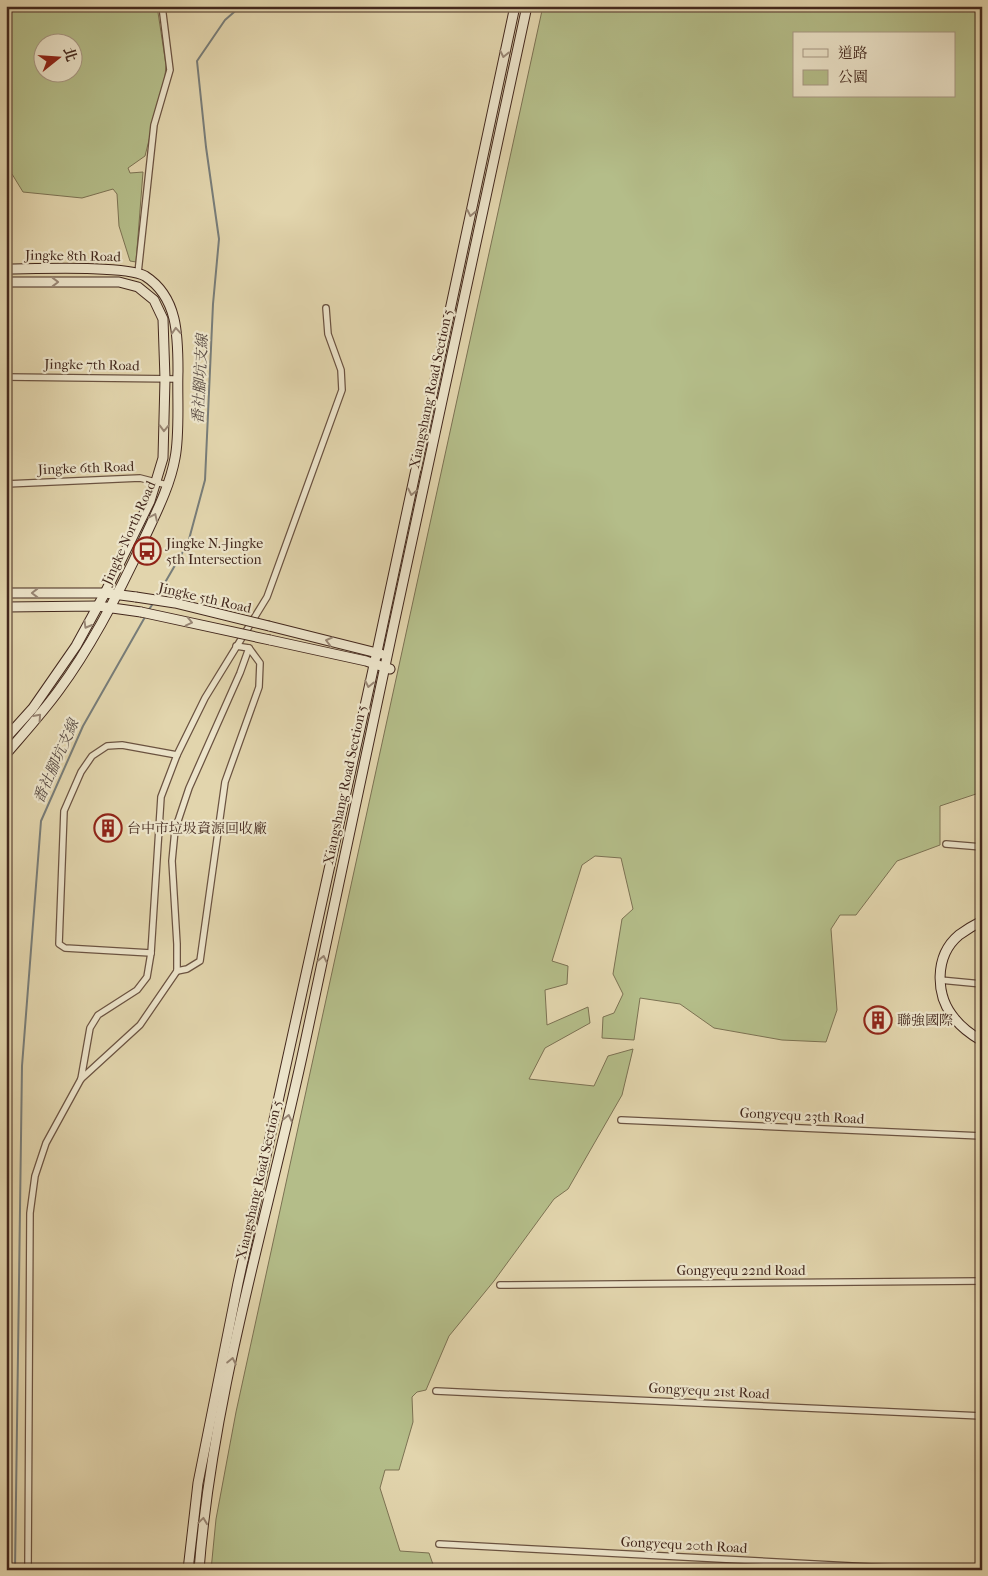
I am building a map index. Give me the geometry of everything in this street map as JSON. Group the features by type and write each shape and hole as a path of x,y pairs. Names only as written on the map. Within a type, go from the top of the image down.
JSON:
{"main road":[{"name":"Xiangshang Road Section 5","path":"188,1570 198,1482 227,1340 515,6"},
{"name":"Xiangshang Road Section 5","path":"199,1570 208,1490 229,1377 390,657 527,6"},
{"name":"Jingke 8th Road","path":"6,269 124,270 138,272 160,289 172,308 177,330 178,379"},
{"name":"Jingke 8th Road","path":"6,282 119,282 132,285 144,291 158,306 163,319 165,379"},
{"name":"Jingke North Road","path":"6,738 33,708 64,664 105,593 150,501 164,458 165,379"},
{"name":"Jingke North Road","path":"6,754 60,689 110,608 156,512 176,457 178,379"},
{"name":"Jingke 5th Road","path":"6,593 105,593 136,597 269,626 390,657"},
{"name":"Jingke 5th Road","path":"6,607 98,606 142,612 373,663 387,669"},
{"path":"982,921 960,934 949,948 941,966 940,980 948,1011 961,1025 982,1041"}],"street":[{"path":"138,272 154,125 170,70 162,6"},
{"path":"81,1079 90,1028 98,1015 137,990 147,977 151,953 161,797 177,754 205,698 267,597 342,390 341,370 328,334 326,308"},
{"name":"Jingke 7th Road","path":"6,376 178,379"},
{"name":"Jingke 6th Road","path":"6,484 140,478 154,484 167,485"},
{"path":"177,971 186,969 200,961 225,782 259,687 260,663 249,648 236,646"},
{"path":"28,1570 30,1213 35,1176 46,1142 81,1079 140,1025 177,971 172,861 174,830 189,788 240,674 249,648"},
{"path":"151,953 65,948 59,944 64,811 81,772 92,756 102,748 122,745 177,754"},
{"path":"946,844 982,847"},
{"path":"940,980 982,984"},
{"name":"Gongyequ 23th Road","path":"621,1120 982,1136"},
{"name":"Gongyequ 22nd Road","path":"500,1285 982,1281"},
{"name":"Gongyequ 21st Road","path":"436,1391 982,1416"},
{"name":"Gongyequ 20th Road","path":"439,1544 928,1570"}],"green space":[{"path":"6,6 157,6 166,65 165,76 145,156 128,168 130,173 143,172 136,262 130,261 119,226 117,194 113,189 82,198 23,192 12,174 6,171"},
{"path":"543,6 982,6 982,792 940,806 940,845 897,861 856,915 840,915 831,929 837,1010 826,1042 782,1040 714,1028 680,1004 640,998 634,1040 602,1038 603,1017 614,1013 623,994 613,974 622,919 633,909 621,858 595,856 582,865 552,961 568,966 567,984 545,990 547,1025 588,1007 590,1023 545,1048 529,1079 594,1086 608,1056 633,1049 622,1095 568,1189 554,1199 494,1281 449,1336 426,1390 417,1392 412,1397 413,1422 399,1470 385,1470 380,1488 400,1551 429,1553 435,1570 211,1570 216,1519 236,1412"}],"waterway":[{"name":"番社腳坑支線","path":"156,598 188,543 205,480 213,304 219,239 206,147 197,61 225,20 241,6"},
{"name":"番社腳坑支線","path":"148,611 154,602"},
{"name":"番社腳坑支線","path":"15,1570 22,1066 41,821 83,726 145,617"}],"place":[{"name":"Jingke N.-Jingke 5th Intersection","path":"147,551"},
{"name":"台中市垃圾資源回收廠","path":"108,828"},
{"name":"聯強國際","path":"878,1020"}]}
